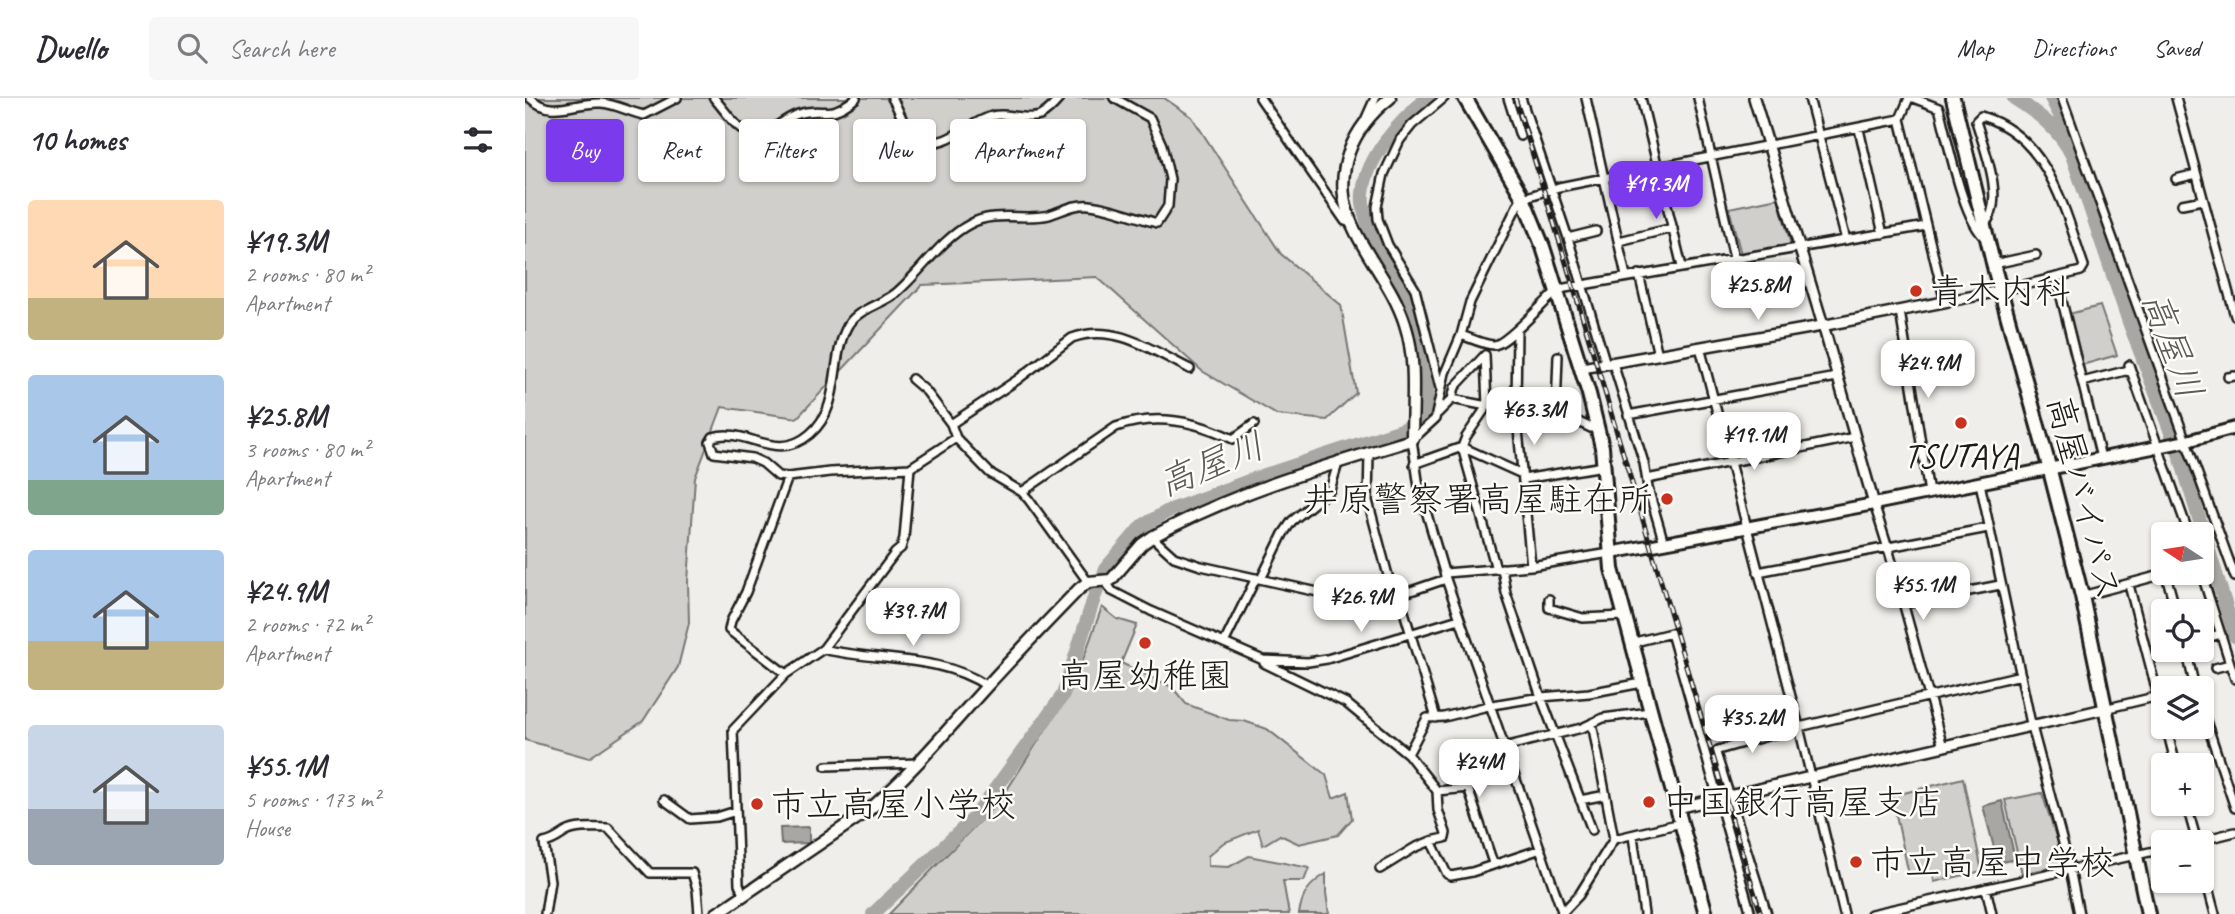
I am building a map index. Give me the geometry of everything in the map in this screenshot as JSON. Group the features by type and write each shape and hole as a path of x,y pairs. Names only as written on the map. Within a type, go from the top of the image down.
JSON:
{"highway":[{"path":"1465,98 1523,198 1582,369 1604,466 1610,553 1624,616 1706,914"},
{"name":"高屋バイパス","path":"1955,103 2000,290 2082,596 2148,914"}],"main road":[{"path":"716,914 869,810 919,764 987,686 1079,589 1117,576 1142,544 1152,537 1217,503 1339,460 1412,438 1412,367 1405,325 1397,302 1351,223 1343,196 1342,177 1351,147 1365,122 1390,98"},
{"path":"1610,553 1980,483 2219,434 2235,428"}],"street":[{"path":"530,98 549,108 566,109 597,102 644,114 677,98"},
{"path":"714,98 739,129 748,135 759,137 796,114 830,113 843,108 856,98"},
{"path":"892,98 910,133 920,141 932,143 992,116 1035,117 1045,114 1060,98"},
{"path":"956,438 910,468 788,477 778,476 763,463 752,458 714,453 711,442 713,437 719,435 783,447 795,444 811,433 834,393 842,338 849,324 858,314 894,294 954,235 972,223 1006,215 1046,215 1087,204 1157,223 1168,206 1170,179 1162,145 1150,118 1114,98"},
{"path":"1260,98 1345,220 1351,223"},
{"path":"1365,122 1375,98"},
{"path":"1441,389 1415,289 1388,245 1381,229 1377,207 1384,174 1400,139 1444,98"},
{"path":"1508,98 1520,136"},
{"path":"1521,98 1581,284 1644,463 1664,543"},
{"path":"1586,98 1626,276"},
{"path":"1641,98 1682,267"},
{"path":"1698,98 1734,258"},
{"path":"1755,98 1823,325 1943,747"},
{"path":"1809,98 1846,240"},
{"path":"1945,302 1900,119 1911,98 1939,108 1965,201 1977,231 1988,240"},
{"path":"2062,98 2235,577"},
{"path":"2176,98 2235,316"},
{"path":"1582,369 1900,311 2081,271 2084,266 2053,180 2043,162 2015,133 1981,116 1976,121 1993,187 1994,207 1992,217 1985,224"},
{"path":"1438,413 1441,389 1479,280 1523,198 1551,189 1900,119"},
{"path":"1859,128 1883,234"},
{"path":"2176,180 2196,174"},
{"path":"2182,204 2203,200"},
{"path":"1461,335 1491,345 1497,344 1517,330 1557,291 1581,284 1926,226"},
{"path":"1619,241 1672,228"},
{"path":"1567,238 1596,231"},
{"path":"1994,264 2036,254"},
{"path":"1639,274 1658,355"},
{"path":"2056,277 2101,458"},
{"path":"1900,311 1929,493"},
{"path":"1517,330 1517,408 1531,566"},
{"path":"951,424 1017,380 1072,338 1083,334 1121,335 1190,369"},
{"path":"1491,345 1455,387 1452,399 1430,426 1412,438 1414,464 1459,619 1562,914"},
{"path":"1700,347 1812,778 1844,914"},
{"path":"1485,355 1487,406 1462,447 1541,697 1593,830"},
{"path":"1556,411 1558,356"},
{"path":"2082,382 2130,368 2185,522"},
{"path":"1628,415 1837,377"},
{"path":"912,379 926,391 951,424 956,438 990,473 1022,492 1096,582 1224,643 1263,660 1308,662 1327,659 1459,619"},
{"path":"1452,399 1487,406 1556,411 1591,428 1597,428"},
{"path":"1022,492 1116,427 1130,422 1165,420 1188,423 1233,439 1254,424"},
{"path":"2219,434 2235,435"},
{"path":"1647,480 1855,437"},
{"path":"1414,464 1462,447 1523,477 1604,466"},
{"path":"1369,453 1368,501 1436,718"},
{"path":"1224,643 1292,521 1330,490 1339,460"},
{"path":"743,894 739,884 733,730 786,674 823,649 901,548 910,468"},
{"path":"786,674 730,630 730,621 746,592 788,477"},
{"path":"1980,483 2032,726 2070,869 2079,914"},
{"path":"1758,572 1988,528"},
{"path":"1152,537 1174,557 1201,566 1345,598 1396,595 1446,576 1610,553"},
{"path":"2082,596 2151,579"},
{"path":"1903,604 2000,585"},
{"path":"2129,585 2155,676"},
{"path":"2205,585 2235,679"},
{"path":"1549,599 1549,608 1583,618 1624,616"},
{"path":"1631,643 1671,633 1751,914"},
{"path":"2214,636 2221,634"},
{"path":"823,649 955,670 972,676 987,686"},
{"path":"1263,660 1264,663 1346,703 1408,754 1437,790 1438,810 1447,833 1444,838 1414,848 1380,869"},
{"path":"2215,668 2230,664"},
{"path":"1767,914 1716,753 1718,750 1799,727 2021,675"},
{"path":"1408,754 1418,738 1424,720 1541,697 1588,693 1641,683"},
{"path":"1677,808 2151,698"},
{"path":"1504,747 1582,728 1603,718 1650,712"},
{"path":"1562,914 1579,895 1614,839 1592,723"},
{"path":"2214,737 2231,778 2235,808"},
{"path":"826,766 919,764"},
{"path":"1437,790 1468,788 1512,771"},
{"path":"1468,788 1493,863"},
{"path":"1580,800 1601,796"},
{"path":"664,800 690,819 717,817 736,811"},
{"path":"1614,839 1681,823"},
{"path":"545,914 550,881 544,843 555,840 568,831 581,828 607,828 650,873 692,873 697,889 699,914"},
{"path":"2214,837 2235,832"},
{"path":"1633,836 1644,914"},
{"path":"1431,841 1449,876 1472,872 1541,849"},
{"path":"1871,914 2151,852"},
{"path":"1986,888 1992,914"},
{"path":"2209,893 2215,914"}],"shaded area":[{"path":"525,98 1164,98 1192,117 1281,254 1341,305 1356,393 1327,420 1277,415 1202,371 1097,277 922,285 797,418 722,407 695,478 688,582 689,623 678,667 643,721 589,758 525,740"},
{"path":"1778,198 1791,245 1741,254 1729,208"},
{"path":"2100,306 2117,355 2082,365 2069,314"},
{"path":"1102,607 1117,619 1137,625 1121,663 1172,687 1186,704 1229,720 1244,721 1267,729 1326,775 1333,798 1348,792 1352,819 1338,835 1299,844 1280,835 1263,845 1258,829 1223,843 1208,856 1208,866 1229,867 1249,856 1309,868 1304,881 1283,881 1289,914 889,914 1001,799 1073,687"},
{"path":"1963,778 1982,871 1934,882 1933,871 1909,875 1892,796"},
{"path":"2042,793 2064,862 2062,865 2022,874 2005,800"},
{"path":"2002,801 2015,859 1998,863 1983,806"},
{"path":"809,827 809,843 781,844 780,828"},
{"path":"1326,874 1329,914 1299,914 1307,890"}],"waterway":[{"name":"高屋川","path":"873,914 975,817 1063,695 1095,595 1107,567 1142,526 1168,511 1262,476 1402,430 1420,419 1427,394 1420,343 1402,288 1372,234 1363,206 1363,193 1371,166 1386,140 1427,98"},
{"name":"高屋川","path":"2014,98 2047,123 2061,137 2072,155 2129,322 2180,456 2235,636"},
{"path":"2051,98 2060,115 2063,138"},
{"path":"2056,98 2058,107"}],"railway":[{"path":"1515,98 1761,914"}],"place":[{"name":"青木内科","path":"1916,291"},
{"name":"TSUTAYA","path":"1961,423"},
{"name":"井原警察署高屋駐在所","path":"1667,499"},
{"name":"高屋幼稚園","path":"1145,643"},
{"name":"中国銀行高屋支店","path":"1649,802"},
{"name":"市立高屋小学校","path":"757,804"},
{"name":"市立高屋中学校","path":"1856,862"}]}
